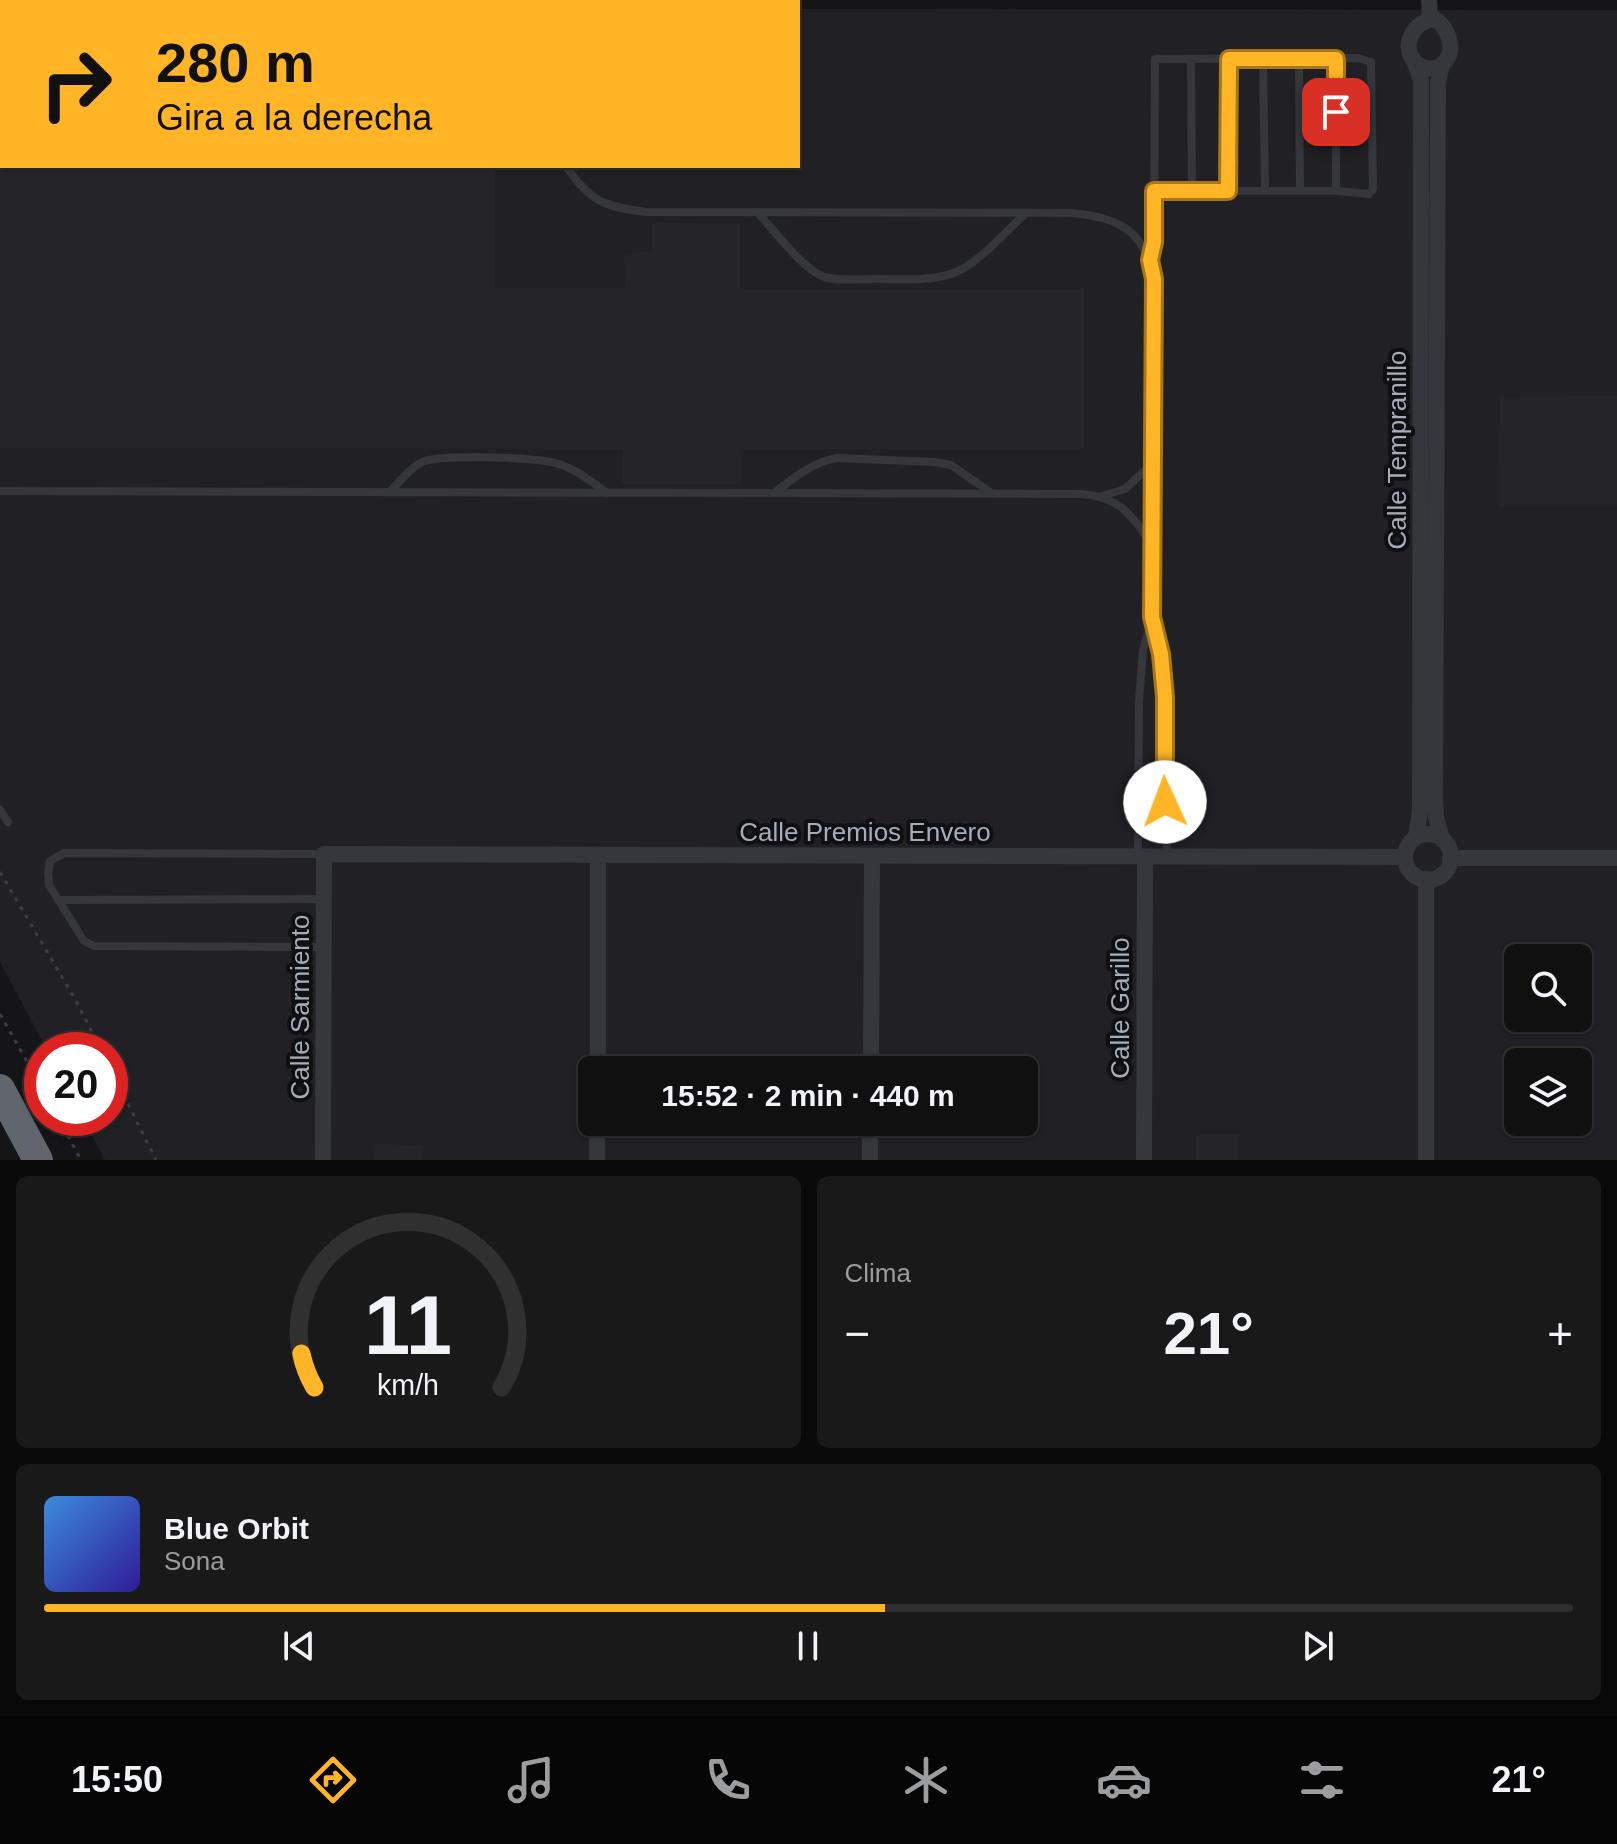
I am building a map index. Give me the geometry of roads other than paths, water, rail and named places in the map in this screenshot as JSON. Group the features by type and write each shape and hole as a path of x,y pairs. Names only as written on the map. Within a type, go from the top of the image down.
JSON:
{"highway":[{"path":"0,1089 38,1160"}],"street":[{"path":"1429,0 1430,20"},
{"path":"1435,19 1442,24 1450,36 1450,54 1442,65 1428,69 1415,63 1410,51 1410,39 1417,25 1430,20 1435,19"},
{"name":"Calle Tempranillo","path":"1415,63 1421,80 1420,811 1416,837"},
{"name":"Calle Tempranillo","path":"1442,65 1438,82 1435,783 1436,817 1442,839"},
{"path":"1425,834 1442,839 1447,844 1450,858 1446,871 1431,880 1414,875 1407,868 1405,857 1406,850 1416,837 1425,834"},
{"name":"Calle Premios Envero","path":"324,854 1405,857"},
{"name":"Calle Sarmiento","path":"323,1160 324,854"},
{"path":"598,855 598,1056"},
{"path":"871,1056 872,856"},
{"name":"Calle Garillo","path":"1142,857 1144,1160"},
{"path":"1450,858 1617,858"},
{"path":"1426,879 1426,1160"},
{"path":"597,1136 597,1160"},
{"path":"870,1136 870,1160"}],"lane":[{"path":"1150,260 1154,242 1154,191 1155,59 1358,58 1371,62 1373,189 1369,194 1336,191 1154,191"},
{"path":"1191,59 1192,191"},
{"path":"1228,191 1229,59"},
{"path":"1263,59 1265,191"},
{"path":"1299,59 1300,191"},
{"path":"1336,59 1336,191"},
{"path":"568,168 585,191 598,201 616,208 647,212 1073,213 1117,222 1131,232 1150,260 1154,279 1152,617 1143,650 1139,701 1142,857"},
{"path":"757,212 807,266 824,277 847,279 922,279 958,272 973,262 1026,212"},
{"path":"390,492 422,462 505,457 560,464 607,493"},
{"path":"774,493 813,466 837,458 951,465 992,494"},
{"path":"1101,496 1125,489 1153,463"},
{"path":"0,491 1083,494 1113,500 1126,511 1153,547"},
{"path":"1152,617 1161,654 1165,697 1167,857"},
{"path":"0,810 8,822"},
{"path":"324,854 64,853 50,861 48,873 49,885 58,900 84,941 94,946 324,947"},
{"path":"58,900 324,899"}]}
